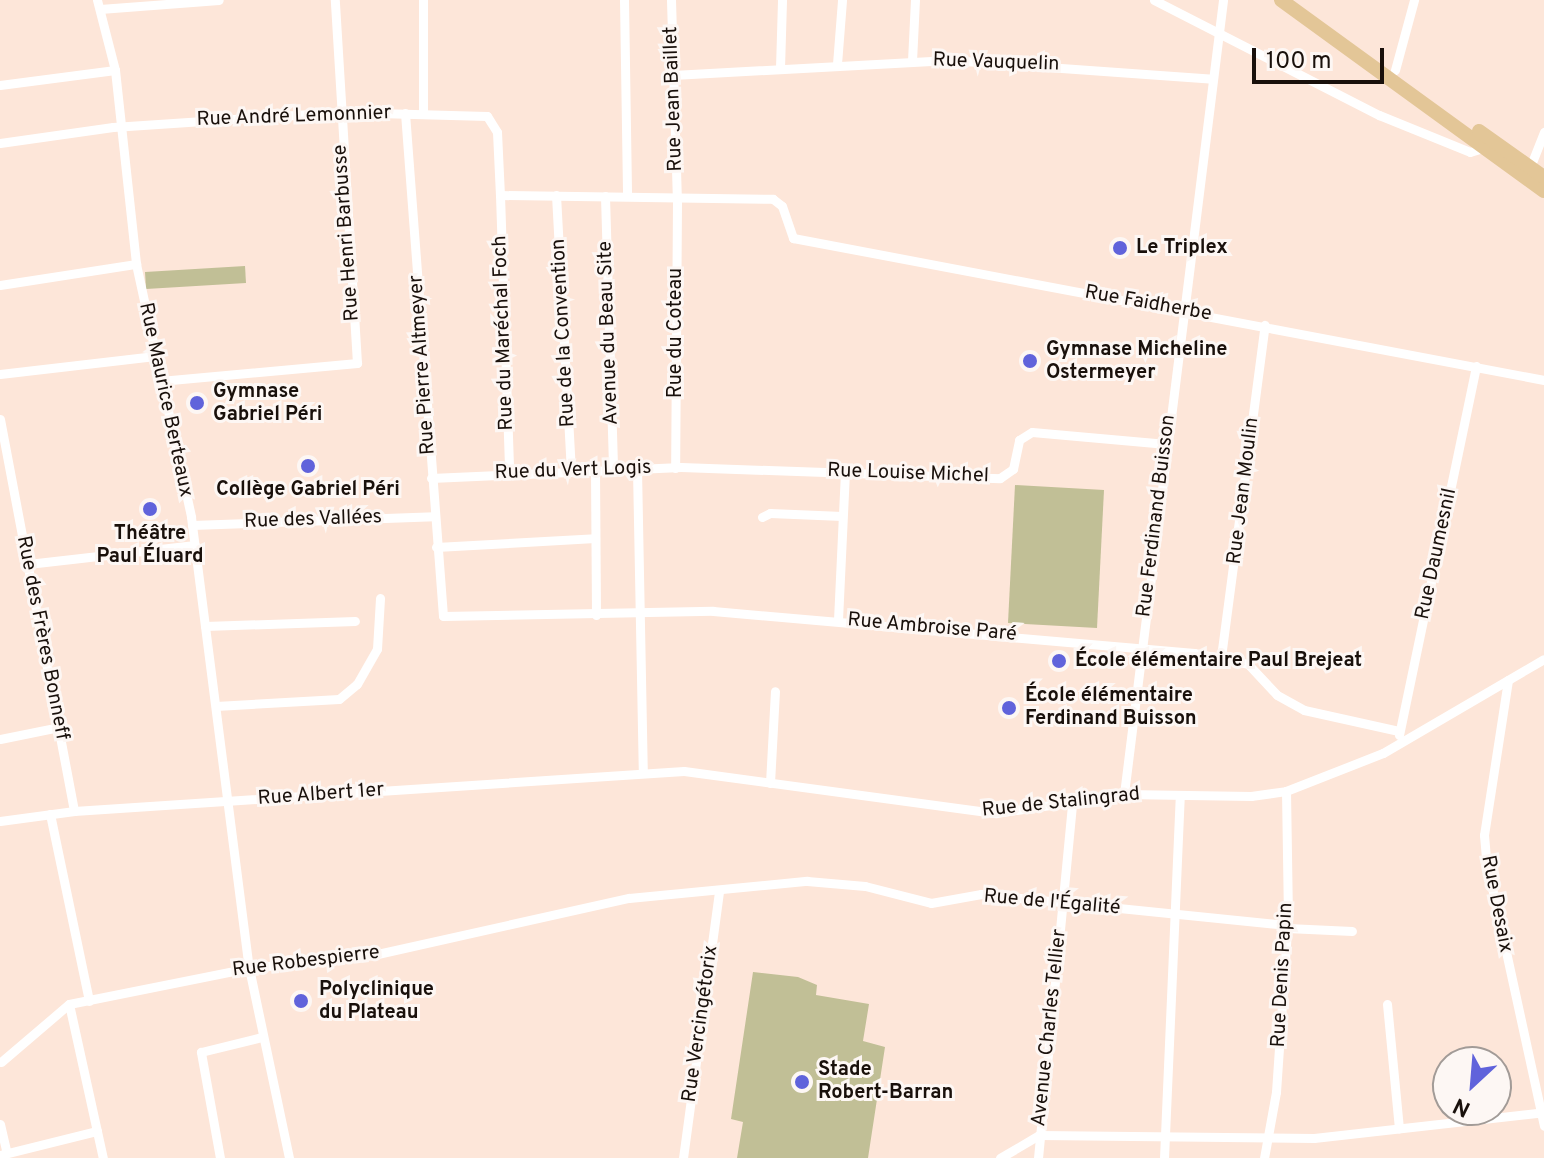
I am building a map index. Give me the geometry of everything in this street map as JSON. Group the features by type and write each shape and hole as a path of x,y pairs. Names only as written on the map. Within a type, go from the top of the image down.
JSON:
{"main road":[{"path":"1281,0 1485,147 1528,172 1544,177"},
{"path":"1297,0 1502,147 1544,191"}],"street":[{"path":"98,5 219,0"},
{"name":"Rue Henri Barbusse","path":"160,381 352,368 357,363 335,0"},
{"path":"423,0 423,113"},
{"path":"624,0 627,196"},
{"name":"Rue Jean Baillet","path":"671,0 677,198"},
{"path":"780,68 782,0"},
{"path":"837,64 842,0"},
{"path":"912,61 915,0"},
{"path":"1154,0 1379,115 1470,152 1485,147 1502,147"},
{"name":"Rue Ferdinand Buisson","path":"1124,794 1223,0"},
{"path":"1395,70 1414,0"},
{"name":"Rue Maurice Berteaux","path":"98,5 115,70 136,264 192,525 249,968 289,1158"},
{"name":"Rue Vauquelin","path":"673,75 750,75 780,68 912,61 1092,67 1212,79"},
{"path":"0,85 115,70"},
{"name":"Rue André Lemonnier","path":"0,143 122,126 341,112 423,113 493,119 500,195"},
{"name":"Rue Pierre Altmeyer","path":"405,113 443,616"},
{"path":"1528,172 1544,132"},
{"path":"500,195 677,198"},
{"name":"Rue du Maréchal Foch","path":"500,195 509,472"},
{"name":"Rue de la Convention","path":"556,195 571,470"},
{"name":"Avenue du Beau Site","path":"605,196 613,469"},
{"name":"Rue Faidherbe","path":"677,198 778,200 793,238 1183,309 1544,380"},
{"name":"Rue du Coteau","path":"675,468 677,198"},
{"path":"0,285 136,264"},
{"name":"Rue Jean Moulin","path":"1221,657 1265,325"},
{"path":"0,374 155,356"},
{"name":"Rue Daumesnil","path":"1399,736 1476,366"},
{"name":"Rue des Frères Bonneff","path":"0,419 6,476 28,564 74,811"},
{"name":"Rue Louise Michel","path":"716,468 1000,478 1013,469 1019,440 1032,432 1166,444"},
{"name":"Rue du Vert Logis","path":"431,478 509,472 716,468"},
{"path":"637,469 643,773"},
{"path":"595,470 596,615"},
{"path":"838,620 845,472"},
{"path":"762,517 770,513 842,516"},
{"name":"Rue des Vallées","path":"192,525 434,516"},
{"path":"436,547 595,538"},
{"path":"28,564 195,545"},
{"path":"216,706 339,699 357,684 377,649 380,598"},
{"name":"Rue Ambroise Paré","path":"443,616 713,611 1221,657 1248,664 1277,695 1304,710 1399,736"},
{"path":"205,626 355,621"},
{"name":"Rue de Stalingrad","path":"643,773 684,771 957,811 996,813 1124,794 1229,798 1286,791 1383,753 1399,736 1544,659"},
{"name":"Rue Desaix","path":"1508,680 1485,848 1544,1126"},
{"path":"770,783 775,691"},
{"path":"0,739 59,727"},
{"name":"Rue Albert 1er","path":"0,821 74,811 643,773"},
{"name":"Rue Denis Papin","path":"1264,1158 1276,1092 1287,927 1286,791"},
{"path":"1164,1158 1180,796"},
{"name":"Avenue Charles Tellier","path":"1038,1158 1072,802"},
{"path":"50,814 89,1001"},
{"name":"Rue de l'Égalité","path":"629,898 807,881 865,886 931,903 981,894 1287,927 1352,931"},
{"name":"Rue Vercingétorix","path":"683,1158 719,891"},
{"name":"Rue Robespierre","path":"69,1004 249,968 373,955 629,898"},
{"path":"0,1062 69,1004 103,1158"},
{"path":"1387,1004 1399,1128"},
{"path":"220,1158 201,1052 262,1037"},
{"path":"1000,1158 1039,1135 1314,1138 1542,1112"},
{"path":"0,1124 3,1152 97,1131"}],"shaded area":[{"path":"245,266 246,283 146,289 145,272"},
{"path":"1015,485 1104,490 1097,628 1008,623"},
{"name":"Stade Robert-Barran","path":"753,972 798,977 817,985 816,995 869,1004 863,1041 885,1047 868,1158 737,1158 743,1122 731,1119"}],"place":[{"name":"Le Triplex","path":"1120,248"},
{"name":"Gymnase Micheline Ostermeyer","path":"1030,361"},
{"name":"Gymnase Gabriel Péri","path":"197,403"},
{"name":"Collège Gabriel Péri","path":"308,466"},
{"name":"Théâtre Paul Éluard","path":"150,509"},
{"name":"École élémentaire Paul Brejeat","path":"1059,661"},
{"name":"École élémentaire Ferdinand Buisson","path":"1009,708"},
{"name":"Polyclinique du Plateau","path":"301,1001"},
{"name":"Stade Robert-Barran","path":"802,1082"}]}
